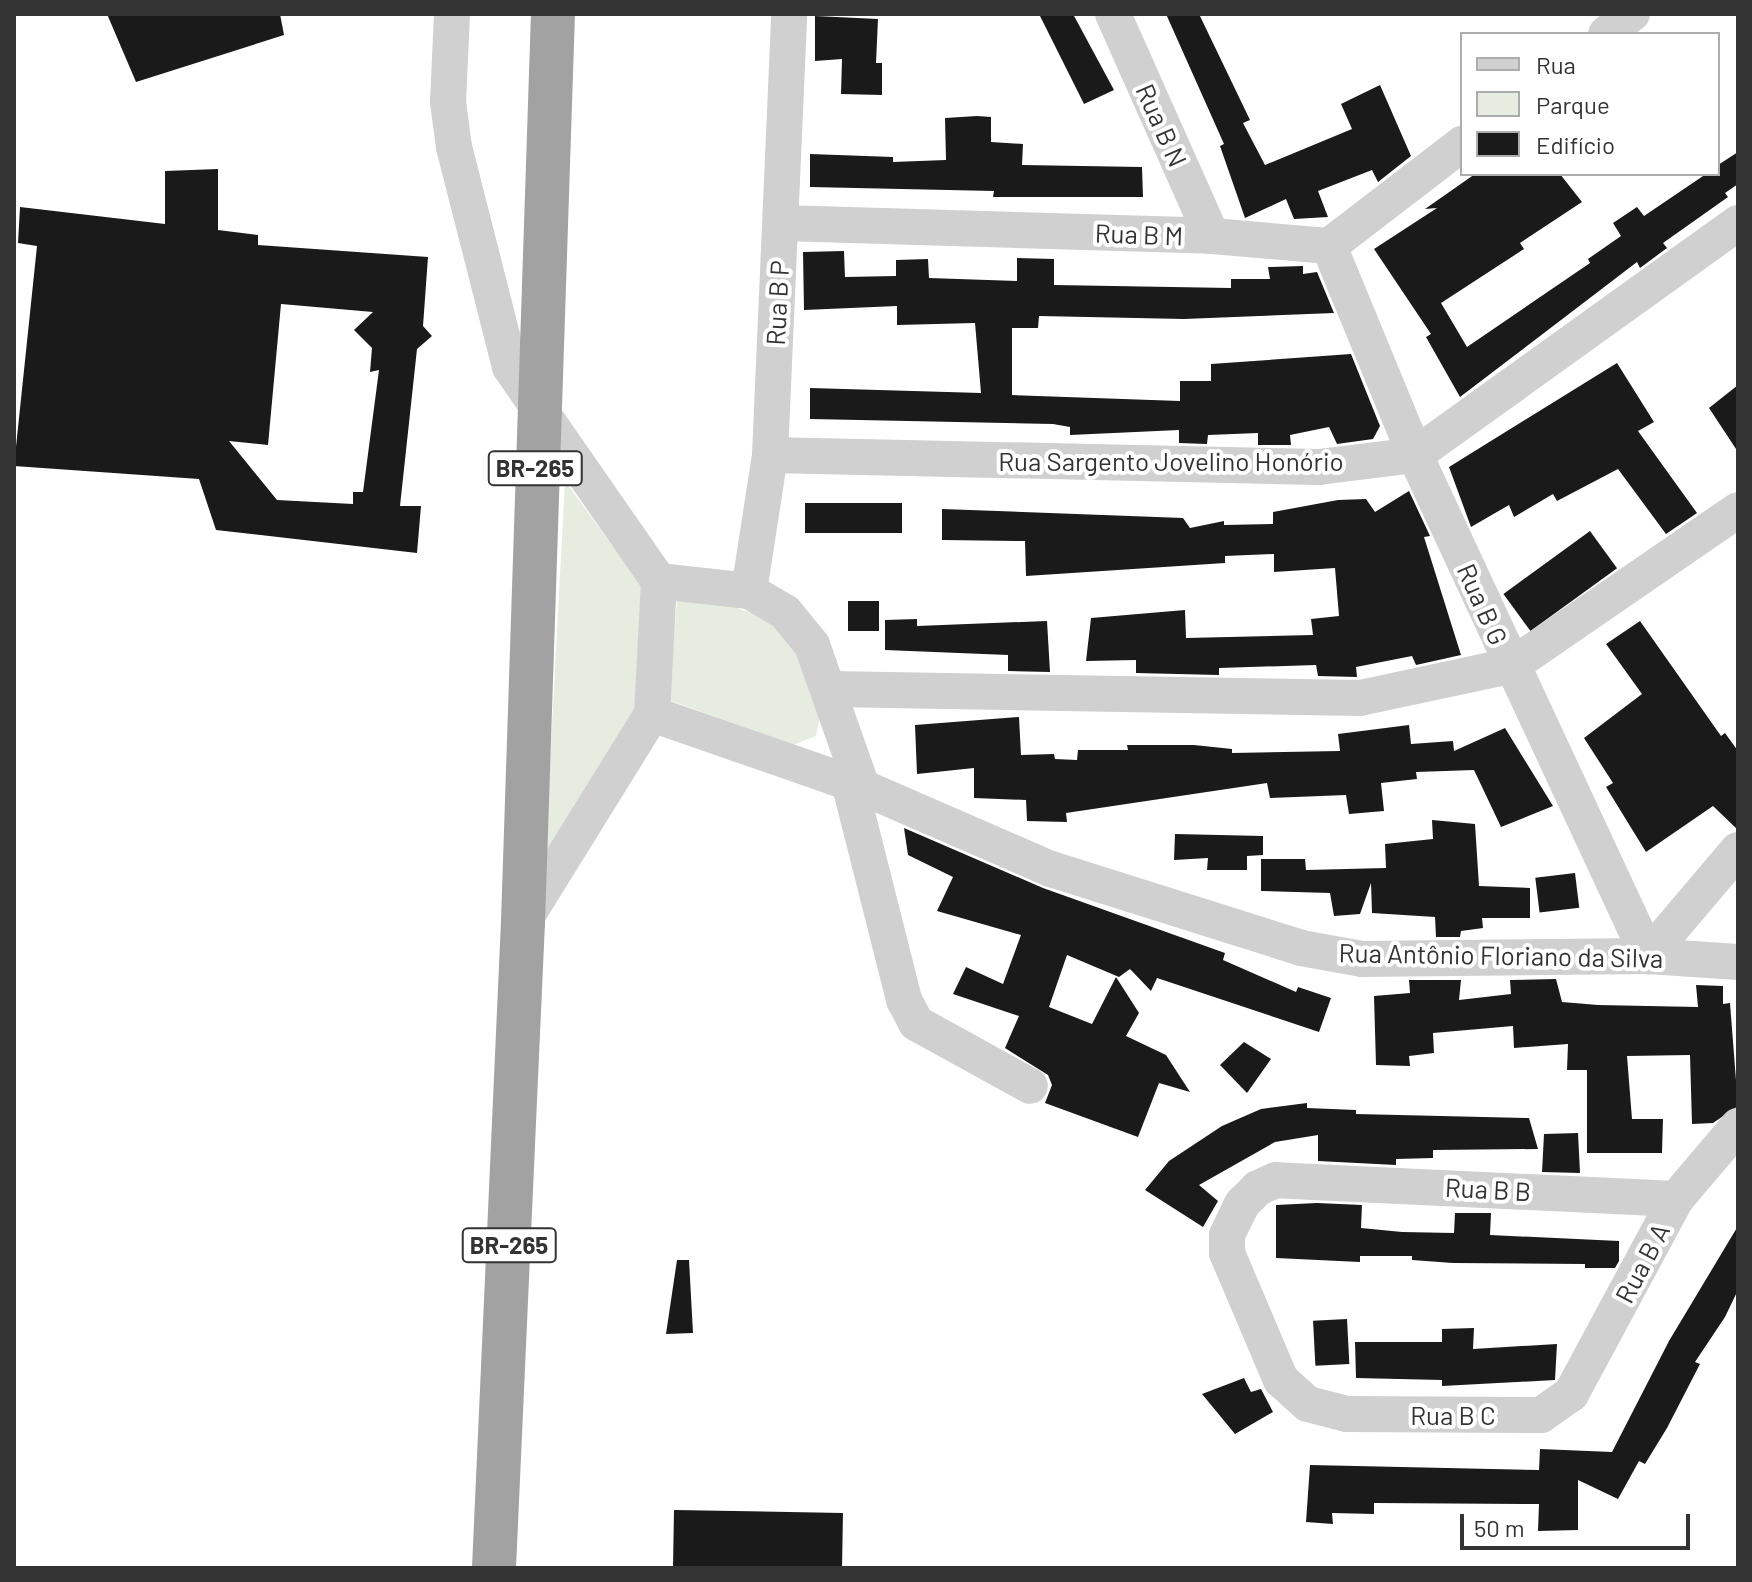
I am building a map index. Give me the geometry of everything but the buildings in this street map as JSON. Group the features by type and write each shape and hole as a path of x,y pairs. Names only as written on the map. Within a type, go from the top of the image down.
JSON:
{"highway":[{"name":"BR-265","path":"494,1568 523,922 553,14"}],"street":[{"path":"452,14 448,102 454,147 510,367 659,581 652,714 523,922"},
{"name":"Rua B P","path":"749,591 770,455 789,14"},
{"name":"Rua B N","path":"1113,14 1212,236"},
{"path":"1609,32 1632,14"},
{"path":"1329,246 1460,146"},
{"name":"Rua B M","path":"782,223 1212,236 1329,246"},
{"name":"Rua Sargento Jovelino Honório","path":"770,455 1319,467 1415,455 1738,223"},
{"name":"Rua B G","path":"1329,246 1415,455 1648,956"},
{"path":"830,689 1360,698 1511,666 1738,510"},
{"path":"659,581 749,591 785,612 812,645 830,689 856,784 904,1000 916,1023 1030,1086"},
{"name":"Rua Antônio Floriano da Silva","path":"652,714 856,784 1051,869 1301,948 1362,959 1648,956 1738,962"},
{"path":"1648,956 1738,850"},
{"name":"Rua B A","path":"1557,1408 1571,1394 1676,1199 1738,1126"},
{"name":"Rua B B","path":"1347,1414 1308,1404 1281,1380 1227,1253 1227,1235 1242,1204 1258,1188 1299,1178 1676,1199"},
{"name":"Rua B C","path":"1347,1414 1541,1415 1557,1408"}],"green space":[{"path":"565,481 643,588 636,709 545,858"},
{"path":"677,599 730,605 765,618 788,636 807,672 820,716 816,736 793,745 669,700"}]}
